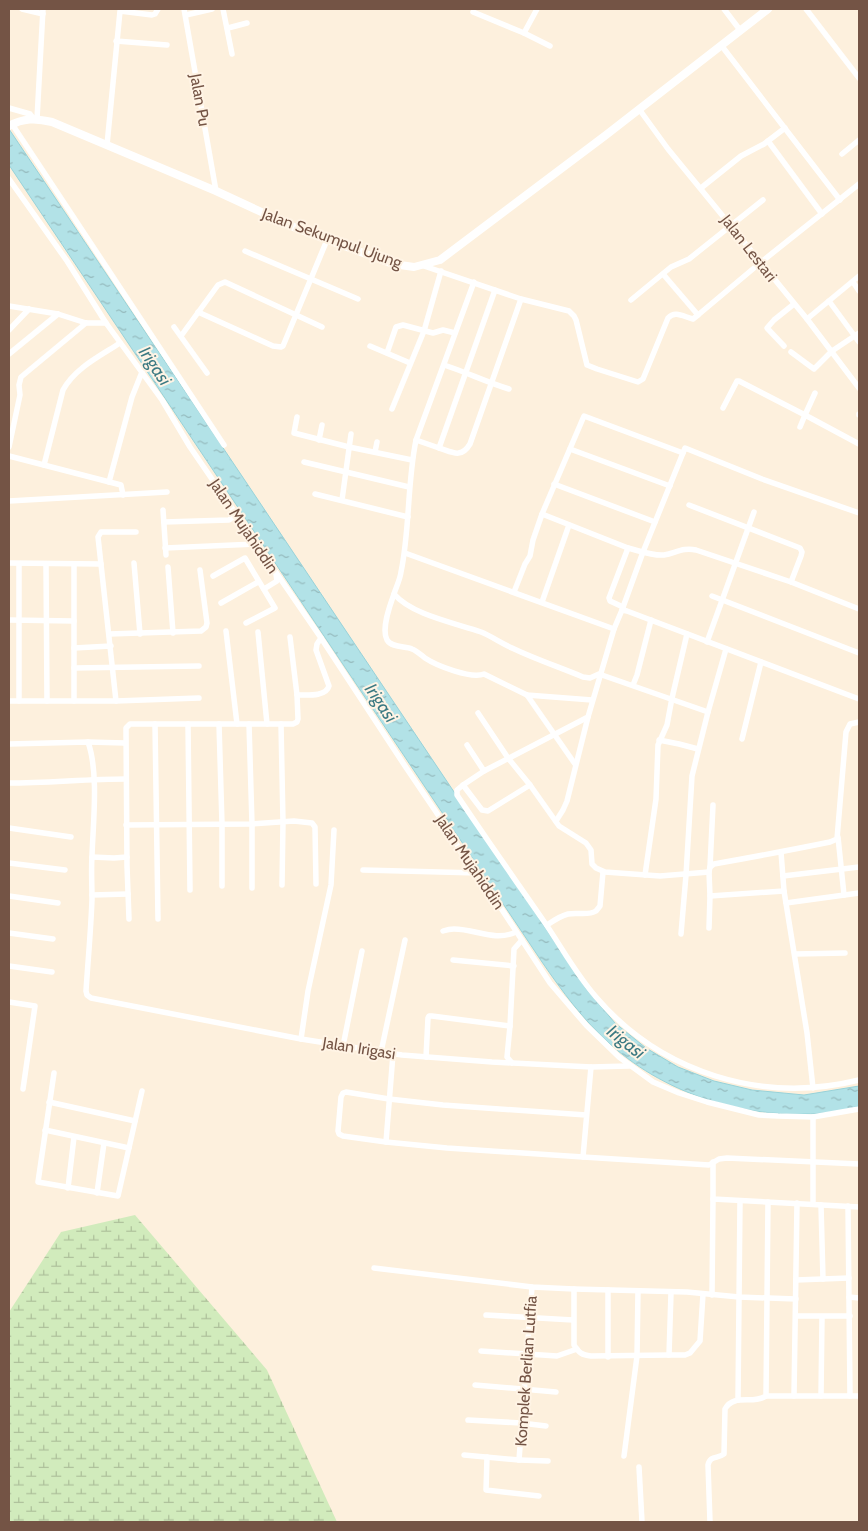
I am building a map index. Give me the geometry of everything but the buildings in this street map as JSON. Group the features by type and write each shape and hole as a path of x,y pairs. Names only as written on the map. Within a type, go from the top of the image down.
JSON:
{"main road":[{"name":"Jalan Sekumpul Ujung","path":"36,119 52,122 107,145 216,191 296,228 393,264 414,267 424,266 440,260 639,110 768,9"},
{"path":"10,125 26,119 36,119"}],"street":[{"path":"22,9 43,11 36,119"},
{"path":"107,145 120,10 152,15 158,9"},
{"path":"185,12 212,9"},
{"path":"223,9 232,54"},
{"path":"524,33 537,9"},
{"path":"724,9 740,30"},
{"path":"806,9 859,78"},
{"name":"Jalan Pu","path":"185,12 216,191"},
{"path":"473,12 550,46"},
{"path":"228,28 246,23"},
{"path":"116,41 167,45"},
{"path":"721,45 840,200"},
{"path":"9,108 30,114 36,119"},
{"name":"Jalan Lestari","path":"639,110 760,263 807,319 859,388"},
{"path":"10,125 224,444"},
{"path":"701,188 740,156 755,150 785,128"},
{"path":"842,154 859,140"},
{"path":"768,141 822,214"},
{"name":"Jalan Mujahiddin","path":"9,179 67,261 106,323 162,400 190,447 321,638 453,837 462,854 478,873 550,983 586,1025 629,1066 653,1082 679,1093 734,1110 759,1115 813,1117 859,1109"},
{"path":"424,266 521,300 569,311 576,320 587,364 638,382 643,379 668,318 671,315 675,314 692,319 698,316 760,263 859,184"},
{"path":"632,300 663,274 677,264 689,259 763,200"},
{"path":"198,312 277,348 283,346 328,240"},
{"path":"245,251 358,299"},
{"path":"392,409 424,331 441,271"},
{"path":"663,274 698,316"},
{"path":"807,319 859,276"},
{"path":"181,336 218,285 225,282 322,327"},
{"path":"474,282 416,440 409,487 405,552 401,574 387,614 386,637 391,644 413,649 436,664 472,676 484,674 527,695 592,700"},
{"path":"853,282 859,291"},
{"path":"438,448 495,290"},
{"path":"416,440 455,453 466,451 521,300"},
{"path":"829,301 857,335 859,342"},
{"path":"784,346 767,328 794,304"},
{"path":"9,306 58,314 86,322 106,323"},
{"path":"9,330 29,309"},
{"path":"9,354 58,314"},
{"path":"9,447 21,377 86,322"},
{"path":"387,353 398,326 435,333 443,330 455,333"},
{"path":"174,327 207,373"},
{"path":"791,352 816,371 832,351 857,335"},
{"path":"44,465 63,390 69,380 120,342"},
{"path":"370,346 410,363"},
{"path":"444,365 509,389"},
{"path":"109,482 132,398 142,372"},
{"path":"723,408 738,381 859,444"},
{"path":"800,426 815,394"},
{"path":"514,592 530,556 532,540 542,514 584,416 683,452"},
{"path":"297,417 294,432 348,447 412,460"},
{"path":"319,440 322,425"},
{"path":"342,500 351,434"},
{"path":"375,452 377,442"},
{"path":"556,821 567,801 592,700 614,629 623,609 642,552 685,448 762,479 859,513"},
{"path":"570,449 670,486"},
{"path":"9,456 121,485 123,495"},
{"path":"304,462 409,487"},
{"path":"554,484 655,522"},
{"path":"9,501 167,492"},
{"path":"315,494 408,517"},
{"path":"690,505 800,548 801,556 791,582"},
{"path":"164,510 166,555"},
{"path":"707,642 754,512"},
{"path":"542,514 642,552 664,554 691,549 791,582 859,610"},
{"path":"164,522 229,520 236,515"},
{"path":"542,602 569,525"},
{"path":"116,701 98,540 100,532 136,532"},
{"path":"165,548 256,544"},
{"path":"628,548 609,598 610,601 623,609 859,699"},
{"path":"405,552 614,629"},
{"path":"213,576 245,558 275,608 246,623"},
{"path":"9,563 101,564"},
{"path":"134,563 140,634"},
{"path":"19,564 19,701"},
{"path":"46,564 47,701"},
{"path":"74,564 74,701"},
{"path":"168,567 173,633"},
{"path":"110,634 201,631 206,627 200,570"},
{"path":"264,589 277,581 276,574"},
{"path":"221,603 258,582"},
{"path":"394,594 403,603 423,612 454,625 482,633 512,648 583,677 590,678 600,674 708,712"},
{"path":"712,596 859,653"},
{"path":"9,620 46,619 74,621"},
{"path":"633,685 639,670 651,620"},
{"path":"226,631 237,724"},
{"path":"258,632 267,724"},
{"path":"645,875 656,799 658,745 667,725 688,634"},
{"path":"129,919 125,743 125,732 128,726 130,724 281,724 296,722 298,719 297,695 290,637"},
{"path":"297,695 320,694 328,690 329,686 316,650 321,638"},
{"path":"74,648 111,646"},
{"path":"681,934 691,780 726,649"},
{"path":"742,739 760,662"},
{"path":"74,668 199,666"},
{"path":"527,695 576,764"},
{"path":"9,701 116,701 199,698"},
{"path":"478,713 508,758 556,821 562,828 586,843 590,850 592,864 603,872 686,875 710,869 714,864 835,841 838,837"},
{"path":"588,717 484,771 457,790 457,795 576,972 596,997 626,1027 664,1054 712,1076 734,1082 783,1089 813,1088 846,1084 859,1080"},
{"path":"844,895 838,837 846,732 850,724 859,722"},
{"path":"155,724 158,919"},
{"path":"188,724 190,890"},
{"path":"219,724 222,886"},
{"path":"249,724 252,888"},
{"path":"281,724 282,885"},
{"path":"659,740 698,750"},
{"path":"88,742 93,759 94,779 92,895 86,991 89,997 301,1039"},
{"path":"9,744 125,743"},
{"path":"467,745 484,771"},
{"path":"9,783 126,779"},
{"path":"463,785 482,810 486,812 530,785"},
{"path":"709,928 713,805"},
{"path":"126,825 252,824 307,821 314,825 316,884"},
{"path":"9,828 72,837"},
{"name":"Jalan Irigasi","path":"334,830 331,885 308,991 301,1039 393,1054 426,1057 591,1067 629,1066"},
{"path":"781,852 782,876 807,1033 813,1088"},
{"path":"92,857 127,857"},
{"path":"9,863 65,870"},
{"path":"782,876 859,866"},
{"path":"363,870 478,873"},
{"path":"546,925 569,914 588,914 596,911 600,906 603,872"},
{"path":"710,896 784,890"},
{"path":"786,903 859,893"},
{"path":"92,895 128,894"},
{"path":"9,896 58,903"},
{"path":"443,931 454,929 483,935 503,936 516,932"},
{"path":"9,933 52,939"},
{"path":"380,1052 404,940"},
{"path":"512,1063 507,1057 514,949 522,940"},
{"path":"343,1046 362,951"},
{"path":"794,954 844,953"},
{"path":"453,960 514,966"},
{"path":"9,966 52,972"},
{"path":"9,1002 35,1006 23,1089"},
{"path":"426,1057 429,1016 510,1026"},
{"path":"386,1142 393,1054"},
{"path":"583,1156 591,1067"},
{"path":"54,1073 38,1182 118,1196 142,1091"},
{"path":"586,1115 443,1105 348,1092 343,1093 341,1097 338,1131 343,1136 386,1142 709,1165 719,1159 727,1158 859,1164"},
{"path":"49,1102 135,1120"},
{"path":"813,1117 813,1204"},
{"path":"45,1130 128,1148"},
{"path":"68,1188 74,1136"},
{"path":"97,1193 104,1143"},
{"path":"712,1295 713,1162"},
{"path":"713,1199 859,1206"},
{"path":"738,1400 740,1201"},
{"path":"766,1396 768,1202"},
{"path":"794,1396 797,1204"},
{"path":"821,1205 822,1278"},
{"path":"848,1206 850,1396"},
{"path":"374,1268 532,1287 796,1299"},
{"path":"796,1280 849,1278"},
{"name":"Komplek Berlian Lutfia","path":"464,1455 520,1460 521,1423 532,1287"},
{"path":"574,1289 574,1345 584,1356 608,1357 685,1354 695,1348 700,1341 703,1294"},
{"path":"608,1290 608,1357"},
{"path":"624,1456 637,1356 638,1291"},
{"path":"669,1355 671,1292"},
{"path":"849,1297 859,1298"},
{"path":"486,1315 574,1320"},
{"path":"796,1316 850,1316"},
{"path":"821,1396 822,1317"},
{"path":"481,1351 558,1356 577,1349"},
{"path":"475,1385 556,1392"},
{"path":"710,1522 708,1461 713,1457 724,1454 725,1409 728,1404 738,1400 761,1399 766,1396 859,1396"},
{"path":"468,1420 546,1426"},
{"path":"487,1457 486,1490 538,1496"},
{"path":"520,1460 548,1461"},
{"path":"639,1467 642,1522"}],"green space":[{"path":"135,1215 267,1370 337,1522 9,1522 9,1312 61,1232"}],"water":[{"name":"Irigasi","path":"9,129 587,990 615,1023 646,1048 678,1067 714,1081 752,1090 804,1095 859,1086 859,1106 836,1112 803,1114 743,1109 714,1102 659,1078 633,1063 600,1035 582,1015 542,962 9,165"}]}
